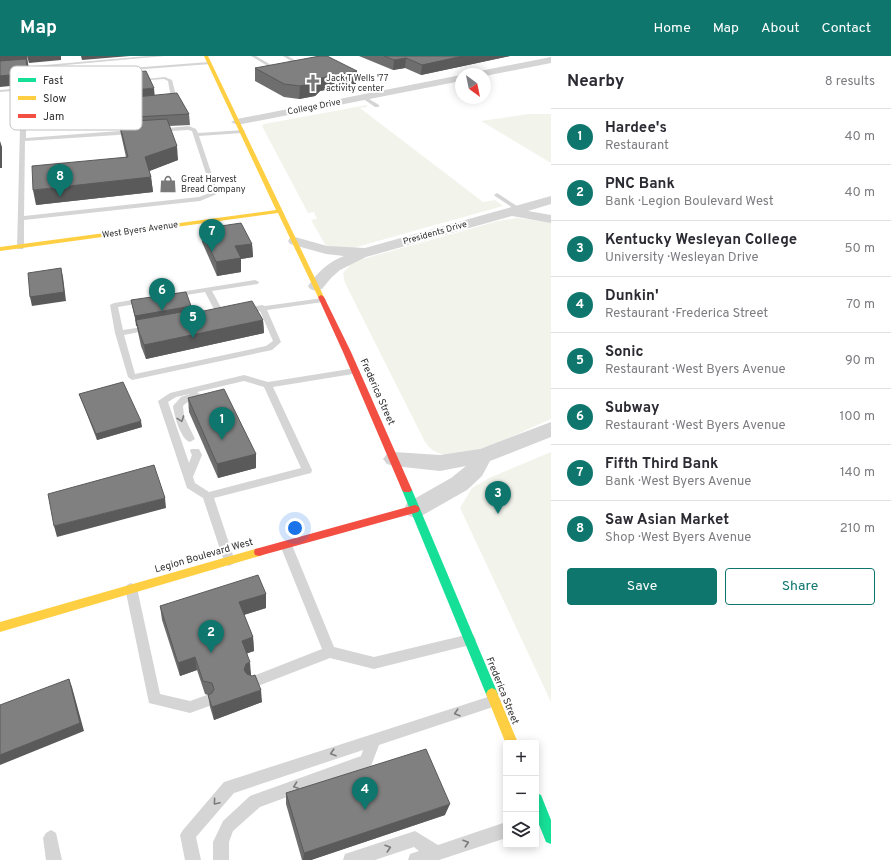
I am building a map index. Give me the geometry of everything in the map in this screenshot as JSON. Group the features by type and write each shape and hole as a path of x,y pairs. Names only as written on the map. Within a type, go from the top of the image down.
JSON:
{"main road":[{"name":"Frederica Street","path":"208,60 356,371 415,508 511,740"},
{"name":"West Byers Avenue","path":"0,249 281,211"},
{"name":"Legion Boulevard West","path":"0,627 131,588 415,508"},
{"path":"540,819 551,837"}],"street":[{"path":"491,72 551,60"},
{"name":"College Drive","path":"240,127 364,97 455,79"},
{"name":"Presidents Drive","path":"316,286 322,277 337,264 366,253 551,200"},
{"name":"Presidents Drive","path":"511,211 551,219"},
{"name":"Presidents Drive","path":"295,241 326,250 366,253"},
{"path":"394,459 440,464 484,456 551,429"},
{"path":"415,508 459,484 474,471 484,456"}],"lane":[{"path":"53,66 163,56"},
{"path":"253,56 281,72 287,71"},
{"path":"285,56 305,68"},
{"path":"138,59 142,66"},
{"path":"147,80 143,68 208,60"},
{"path":"299,69 312,66"},
{"path":"0,70 10,69"},
{"path":"142,80 165,78 170,80 174,99 162,102"},
{"path":"0,90 10,89"},
{"path":"364,97 377,106"},
{"path":"195,135 240,127"},
{"path":"20,218 200,199 215,193 194,130 189,128 149,131"},
{"path":"20,246 23,130"},
{"path":"23,140 142,132"},
{"path":"497,195 511,211"},
{"path":"168,299 200,297 206,290 255,282"},
{"path":"206,290 224,314 262,307 323,300"},
{"path":"153,302 131,308 116,316 119,333 132,377 269,348 277,342 262,307"},
{"path":"119,333 158,326"},
{"path":"229,561 208,496 191,485 162,401 173,395 244,378 268,385 356,371"},
{"path":"190,439 179,416 178,406 184,399 196,394 229,388 254,381"},
{"path":"208,496 307,470 268,385"},
{"path":"188,477 197,455 195,451"},
{"path":"286,544 330,652"},
{"path":"131,588 154,699 190,707 207,700"},
{"path":"254,682 330,652 374,663 470,640"},
{"path":"193,860 188,835 229,787 494,701"},
{"path":"222,860 221,842 228,826 255,801 366,761 373,741"},
{"path":"416,860 503,831"},
{"path":"51,838 54,860"},
{"path":"351,860 415,839 436,853"}],"shaded area":[{"path":"367,105 367,107 360,108 483,202 495,200 503,206 353,248 338,249 326,246 311,220 317,219 314,212 308,213 262,126 264,124"},
{"path":"529,114 551,114 551,163 481,121"},
{"path":"517,218 551,222 551,419 500,442 472,451 449,455 435,452 425,442 345,283 343,273 353,262 498,221"},
{"path":"551,452 551,702 460,508 472,488 489,478"}],"building":[{"path":"327,56 357,71 321,78 315,83 300,86 284,84 255,68"},
{"path":"384,56 463,56 422,65 406,58 394,60"},
{"path":"26,59 27,66 10,66 10,75 0,76 0,61"},
{"path":"142,71 146,71 154,88 142,89"},
{"path":"177,93 189,114 142,117 142,96"},
{"path":"167,119 177,146 145,157 151,177 33,190 32,166 128,157 121,130 142,130 142,121"},
{"path":"241,223 252,244 235,246 241,258 216,262 201,229"},
{"path":"61,268 64,292 30,297 28,273"},
{"path":"186,292 191,306 135,316 131,300"},
{"path":"252,301 263,320 144,345 136,320 193,310 194,313"},
{"path":"123,382 141,421 96,434 79,394"},
{"path":"224,389 256,454 217,464 188,398"},
{"path":"154,465 165,498 54,526 48,494"},
{"path":"258,575 266,594 239,602 253,637 242,641 250,662 246,664 244,670 247,674 252,676 255,675 261,690 212,707 208,695 212,693 214,689 212,683 203,681 195,657 178,663 160,606"},
{"path":"69,679 80,723 0,755 0,705"},
{"path":"426,749 450,804 304,853 286,793"}],"traffic: fast":[{"path":"407,490 492,694"},
{"path":"539,807 551,837"}],"traffic: slow":[{"path":"206,56 321,297"},
{"path":"0,249 281,211"},
{"path":"0,627 259,552"},
{"path":"492,694 511,740"}],"traffic: jam":[{"path":"321,297 347,352 407,490"},
{"path":"259,552 415,509"}],"place":[{"name":"Jack T Wells '77 activity center","path":"313,83"},
{"name":"Great Harvest Bread Company","path":"168,184"},
{"name":"Saw Asian Market","path":"60,197"},
{"name":"Fifth Third Bank","path":"212,252"},
{"name":"Subway","path":"162,311"},
{"name":"Sonic","path":"193,338"},
{"name":"Hardee's","path":"222,440"},
{"name":"Kentucky Wesleyan College","path":"498,514"},
{"name":"PNC Bank","path":"211,653"},
{"name":"Dunkin'","path":"365,810"}]}
